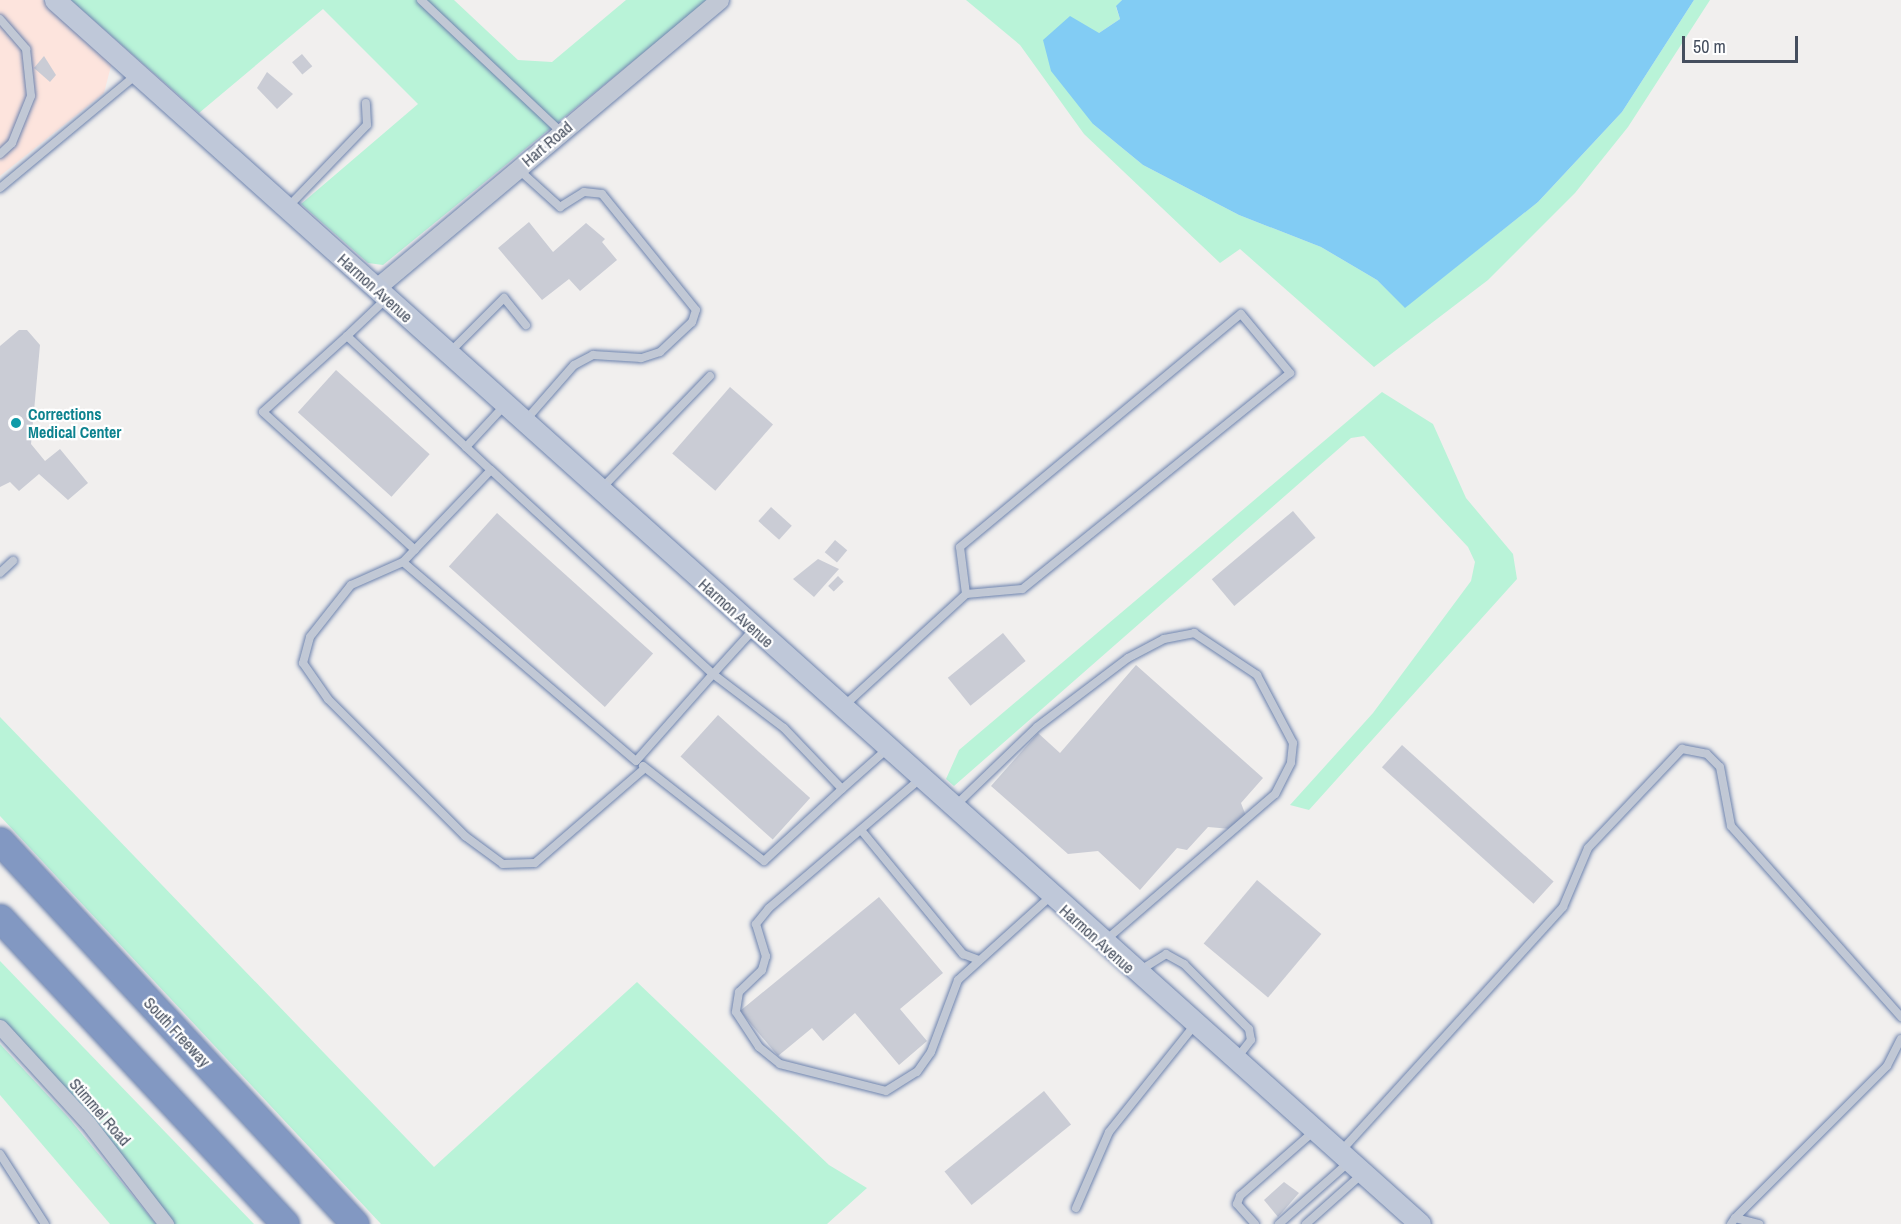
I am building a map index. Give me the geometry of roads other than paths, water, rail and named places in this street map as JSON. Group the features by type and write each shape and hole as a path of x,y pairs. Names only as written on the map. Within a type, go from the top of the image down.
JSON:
{"highway":[{"name":"South Freeway","path":"0,841 355,1224"},
{"path":"0,918 285,1224"}],"main road":[{"name":"Harmon Avenue","path":"55,0 1412,1222"}],"street":[{"name":"Hart Road","path":"381,294 518,169 720,0"},
{"name":"Stimmel Road","path":"0,1028 88,1123 166,1224"}],"lane":[{"path":"421,0 561,132"},
{"path":"0,19 26,49 31,96 12,143 0,154"},
{"path":"0,188 137,74"},
{"path":"286,209 367,125 366,103"},
{"path":"518,169 560,207 585,192 602,194 696,310 692,322 660,352 641,358 593,355 574,365 524,422"},
{"path":"381,294 347,336 263,412 415,550"},
{"path":"448,354 504,298 526,325"},
{"path":"842,708 966,594 1022,589 1290,373 1240,314 960,547 966,594"},
{"path":"347,336 713,674 784,728 842,789"},
{"path":"600,490 710,376"},
{"path":"466,447 505,405"},
{"path":"491,470 403,562 351,585 310,637 303,663 328,699 465,836 503,864 536,863 645,768"},
{"path":"0,573 13,561"},
{"path":"403,562 636,761 764,861 887,749"},
{"path":"636,761 754,629"},
{"path":"953,809 1037,728 1128,658 1164,639 1194,633 1257,675 1293,743 1291,763 1275,794 1102,944"},
{"path":"1306,1224 1349,1164 1563,907 1587,848 1682,749 1707,754 1720,767 1731,826 1901,1017"},
{"path":"920,779 769,908 756,924 766,956 762,970 738,992 736,1012 759,1047 780,1064 886,1091 917,1072 931,1052 948,995 979,960 1050,897"},
{"path":"861,830 963,954 979,960"},
{"path":"1136,973 1166,954 1184,964 1249,1029 1251,1040 1233,1061"},
{"path":"1076,1208 1109,1132 1194,1026"},
{"path":"1733,1221 1762,1197 1887,1066 1901,1039"},
{"path":"1255,1224 1237,1203 1240,1196 1313,1132"},
{"path":"0,1154 45,1224"},
{"path":"1279,1224 1349,1164"},
{"path":"1733,1221 1759,1224"}],"water":[{"path":"1122,0 1694,0 1622,112 1538,202 1405,308 1377,280 1321,247 1239,215 1143,165 1093,124 1051,71 1043,40 1070,16 1099,33 1120,19 1116,6"}],"place":[{"name":"Corrections Medical Center","path":"16,423"}]}
